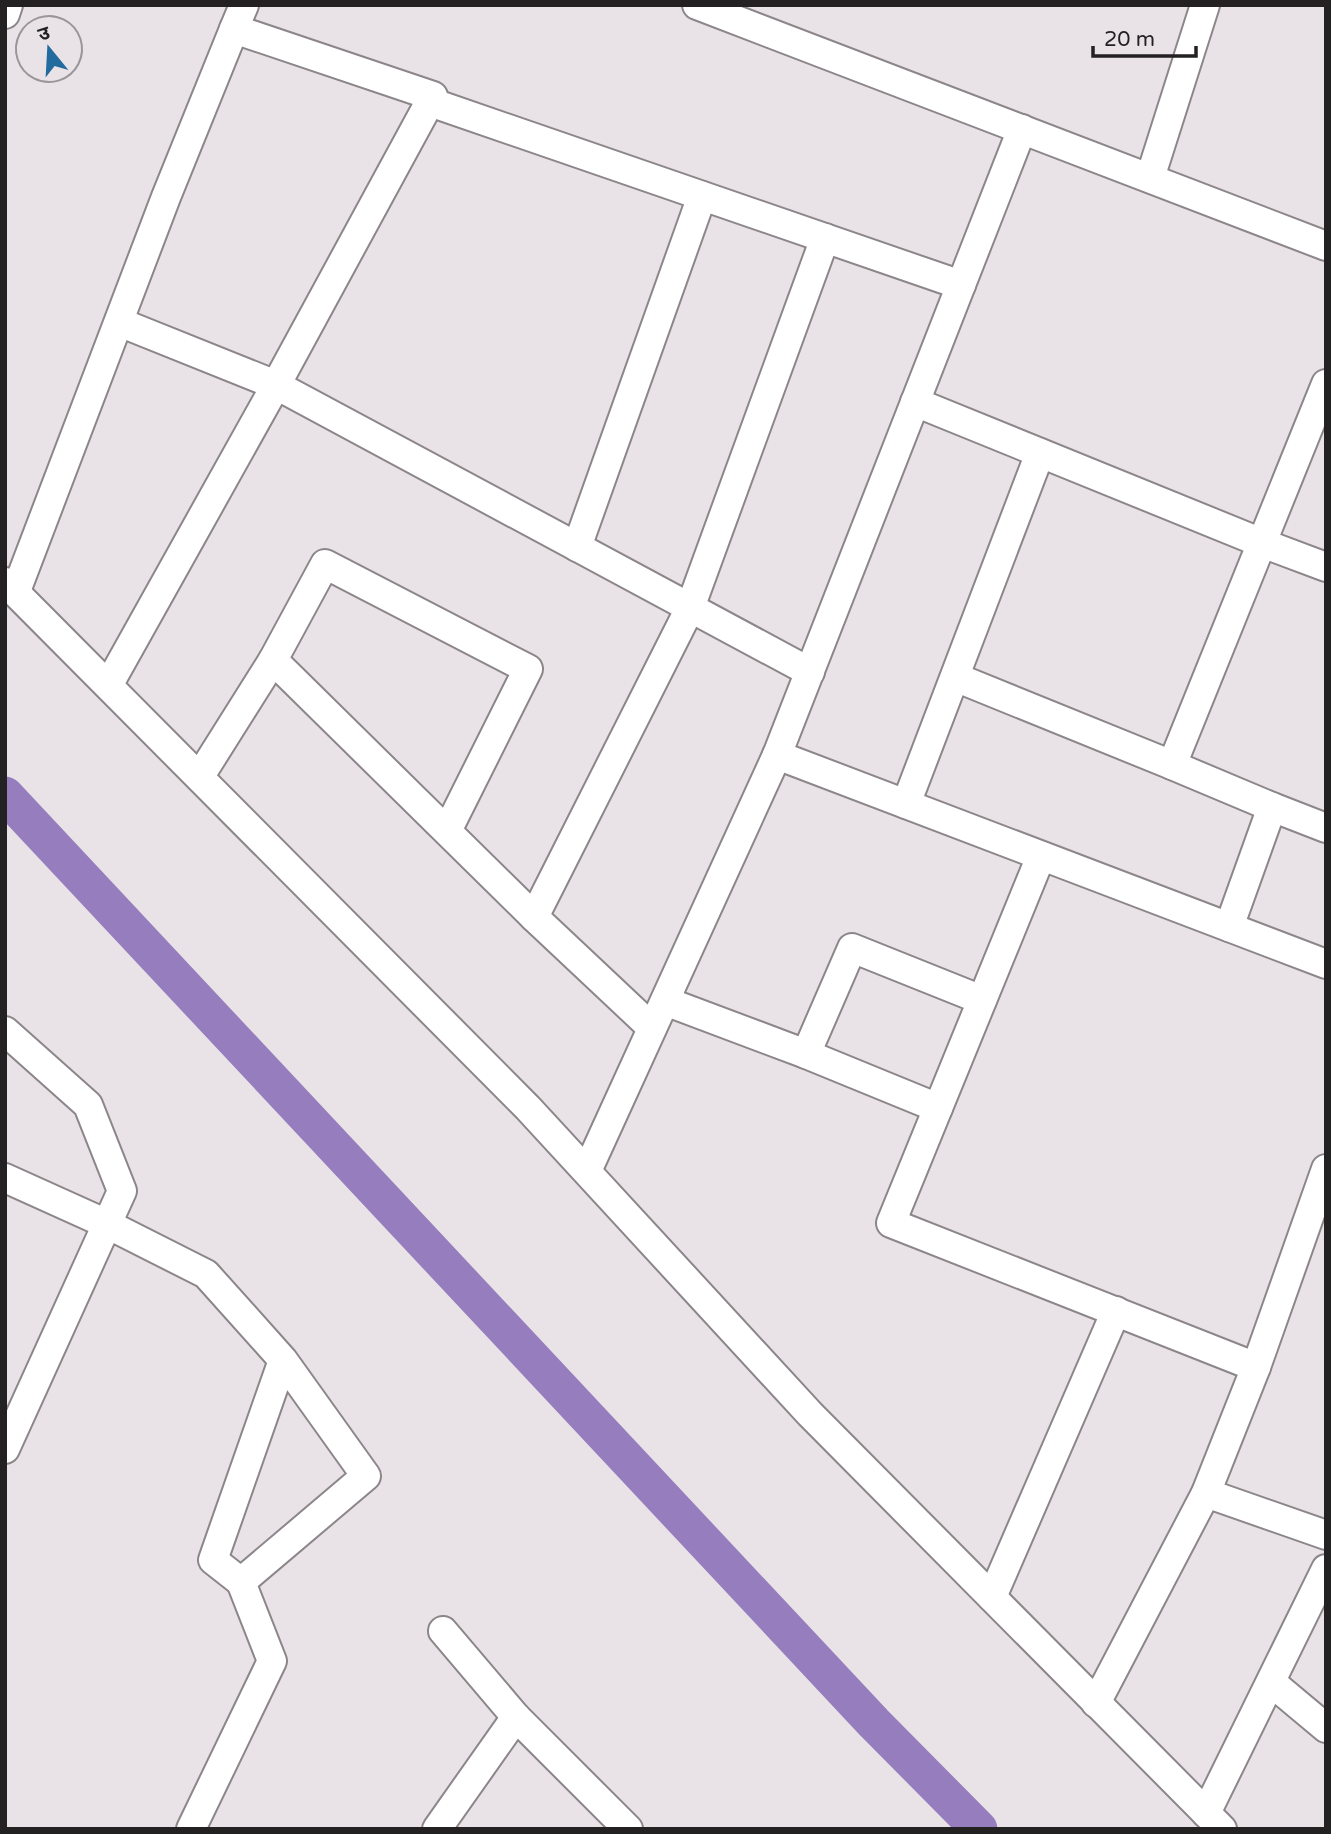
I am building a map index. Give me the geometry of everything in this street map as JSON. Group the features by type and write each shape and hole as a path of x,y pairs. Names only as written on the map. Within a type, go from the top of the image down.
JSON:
{"street":[{"path":"5,14 8,5"},
{"path":"697,5 1326,246"},
{"path":"1150,178 1205,5"},
{"path":"108,684 276,385 433,96 239,17 11,587 528,1108 810,1414 1214,1821 1270,1682 1326,1569"},
{"path":"430,102 961,285"},
{"path":"587,1171 777,754 1022,129"},
{"path":"577,547 702,196"},
{"path":"534,917 691,608 825,238"},
{"path":"119,322 276,385 810,672"},
{"path":"1172,765 1326,384"},
{"path":"915,402 1326,567"},
{"path":"906,804 1040,453"},
{"path":"200,776 273,660 325,564 528,669 447,831"},
{"path":"273,660 534,917 652,1028"},
{"path":"955,677 1326,828"},
{"path":"777,754 1326,964"},
{"path":"1228,927 1272,807"},
{"path":"1041,856 891,1223 1256,1367"},
{"path":"806,1054 852,948 982,1000"},
{"path":"664,1001 806,1054 938,1108"},
{"path":"5,1031 88,1105 122,1191 8,1435"},
{"path":"1096,1703 1206,1493 1256,1367 1326,1168"},
{"path":"5,1178 107,1224 206,1274 283,1360 366,1476 241,1582"},
{"path":"992,1597 1116,1311"},
{"path":"191,1829 272,1661 241,1582 213,1560 283,1360"},
{"path":"1206,1493 1326,1535"},
{"path":"443,1631 516,1717 628,1829"},
{"path":"1270,1682 1326,1728"},
{"path":"437,1829 516,1717"}],"waterway":[{"path":"5,795 874,1723 979,1829"}]}
